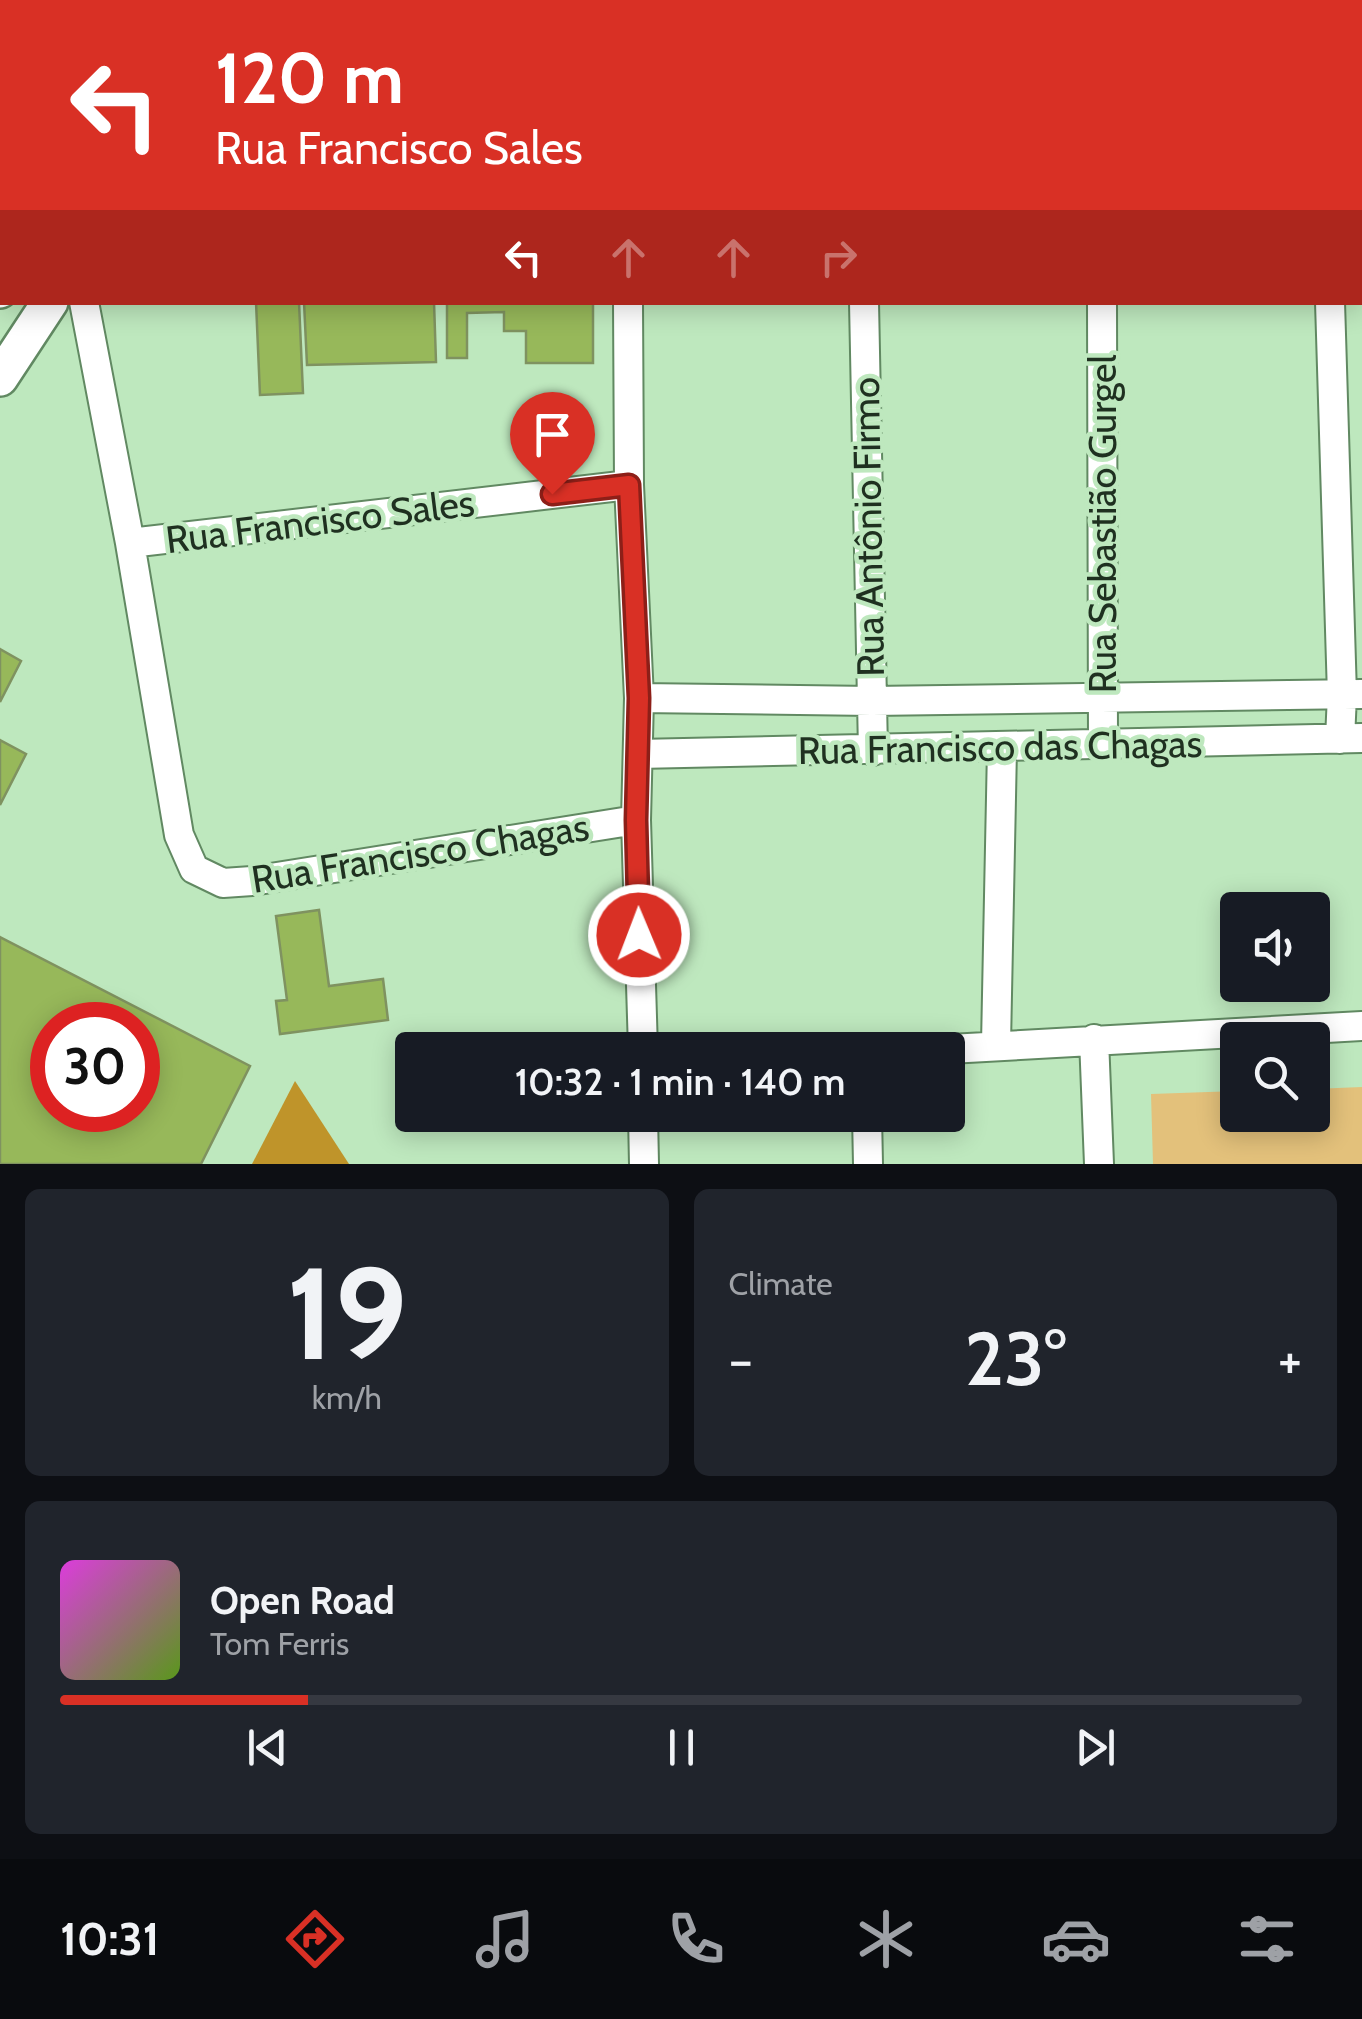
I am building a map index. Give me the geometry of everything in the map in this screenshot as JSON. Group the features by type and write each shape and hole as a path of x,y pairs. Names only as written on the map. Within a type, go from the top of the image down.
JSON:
{"street":[{"path":"0,378 35,305"},
{"path":"85,305 130,543"},
{"path":"628,305 629,485 639,698 636,820 642,1032"},
{"name":"Rua Antônio Firmo","path":"864,305 873,751"},
{"name":"Rua Sebastião Gurgel","path":"1102,305 1103,745"},
{"path":"1330,305 1352,694 1351,738"},
{"name":"Rua Francisco Sales","path":"130,543 629,485"},
{"name":"Rua Francisco Chagas","path":"130,543 179,836 194,869 204,877 222,883 252,881 636,820"},
{"name":"Rua Francisco das Chagas","path":"639,698 872,701 1352,694"},
{"name":"Rua Francisco das Chagas","path":"638,754 1351,738"},
{"path":"996,1044 1002,748"},
{"path":"965,1047 1362,1026"},
{"path":"1094,1039 1099,1164"},
{"path":"644,1132 644,1164"},
{"path":"867,1132 868,1164"}],"shaded area":[{"path":"295,1081 349,1164 252,1164"},
{"path":"1362,1087 1362,1164 1153,1164 1151,1094 1220,1092 1220,1132 1330,1132 1330,1088"}],"building":[{"path":"256,305 299,305 303,393 260,395"},
{"path":"304,305 434,305 436,362 307,365"},
{"path":"447,305 593,305 593,363 526,363 526,331 504,331 504,312 467,313 467,358 447,358"},
{"path":"0,649 21,661 0,702"},
{"path":"0,740 26,754 0,805"},
{"path":"319,910 329,986 383,979 388,1020 280,1034 276,1001 287,1000 276,916"},
{"path":"0,937 126,1002 30,1002 30,1132 160,1132 160,1020 250,1066 201,1164 0,1164"}],"route":[{"path":"552,494 629,485 639,698 639,935"}]}
